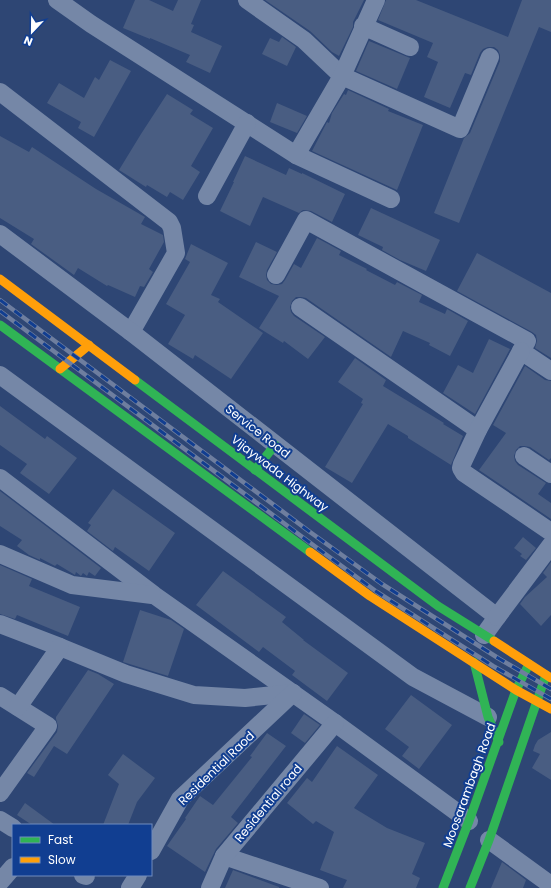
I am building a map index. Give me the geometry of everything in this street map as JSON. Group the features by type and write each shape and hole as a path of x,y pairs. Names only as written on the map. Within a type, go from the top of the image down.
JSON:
{"main road":[{"name":"Vijaywada Highway","path":"0,279 438,606 548,677"},
{"path":"0,325 370,596 516,690 551,709"},
{"path":"60,369 89,345"},
{"path":"256,470 275,445"},
{"path":"474,662 488,717 499,742"},
{"name":"Moosarambagh Road","path":"442,888 499,742 516,690 529,664"},
{"path":"470,888 489,840 537,701 548,677"}],"street":[{"path":"57,0 91,24 296,155 391,199"},
{"path":"247,0 304,40 342,76 460,129 490,57"},
{"path":"296,155 342,76 363,26 376,0"},
{"path":"363,26 410,47"},
{"path":"0,92 169,222 172,228 176,252 131,332"},
{"path":"207,196 247,123"},
{"path":"276,275 306,220 528,341 478,430 462,464 462,468 464,473 551,532"},
{"name":"Service Road","path":"0,234 131,332 497,617"},
{"path":"300,307 478,430"},
{"path":"522,351 551,371"},
{"path":"0,375 414,677 488,717"},
{"path":"524,456 551,474"},
{"path":"0,478 154,595 335,723 469,821"},
{"path":"484,635 551,545"},
{"path":"0,554 72,584 154,595"},
{"path":"0,624 60,646 126,674 194,695 245,698 293,693"},
{"path":"18,707 60,646"},
{"name":"Residential Raod","path":"152,849 180,799 293,693"},
{"path":"0,696 48,726 0,793"},
{"name":"Residential road","path":"210,888 224,856 335,723"},
{"path":"0,820 12,827"},
{"path":"489,840 551,885"},
{"name":"Residential road","path":"224,856 320,888"},
{"path":"0,882 12,868"},
{"path":"130,888 137,876"}],"building":[{"path":"135,0 149,0 173,11 178,0 201,0 191,24 194,25 191,32 222,46 210,73 186,62 190,55 123,28"},
{"path":"265,0 364,0 339,56 332,52 310,31"},
{"path":"386,0 416,0 508,37 522,0 551,0 551,32 539,27 459,223 434,213 464,138 470,133 500,61 500,55 498,50 494,47 483,49 471,75 465,73 450,108 424,97 438,62 427,57 433,43 378,20"},
{"path":"282,37 296,47 287,66 262,54 270,38 279,42"},
{"path":"369,41 410,58 397,89 356,71"},
{"path":"110,60 131,71 94,137 78,128 81,122 47,103 59,83 84,98 95,77 99,80"},
{"path":"348,90 389,109 388,111 423,125 397,190 312,151 327,122 329,123 332,113 344,94 346,95"},
{"path":"167,94 193,110 190,114 213,128 191,166 200,172 183,200 170,192 167,197 147,185 146,187 119,170"},
{"path":"277,103 307,116 297,133 270,122"},
{"path":"0,136 29,152 32,147 96,189 145,217 141,224 163,235 164,242 149,269 153,272 144,287 140,286 135,297 108,285 107,286 78,268 74,275 31,244 34,239 0,218"},
{"path":"245,156 286,175 289,168 345,194 332,222 311,211 303,210 299,213 263,197 250,226 220,211"},
{"path":"371,208 440,240 426,271 400,260 382,250 383,247 358,235"},
{"path":"317,238 341,251 339,255 367,269 366,270 395,285 397,282 422,295 419,302 445,314 447,309 468,321 450,356 429,345 430,343 403,331 391,357 306,298 301,297 296,297 292,301 290,307 291,312 294,316 325,337 308,359 284,341 283,343 259,328 279,296 239,277 256,242 277,252 267,270 266,275 267,280 271,284 277,285 282,284 294,264 301,268"},
{"path":"191,244 228,263 211,295 220,299 218,302 263,333 231,379 195,355 193,359 168,344 185,315 166,304 190,262 185,259"},
{"path":"477,253 551,293 551,358 535,348 537,341 536,335 532,332 457,291"},
{"path":"489,339 510,349 475,414 443,393 458,365 473,373"},
{"path":"355,358 386,380 383,386 463,436 451,465 388,424 352,483 325,467 363,404 361,403 363,399 338,382"},
{"path":"525,366 545,380 551,381 551,458 549,460 530,447 524,446 520,446 516,450 514,456 518,465 546,483 538,494 551,503 551,519 479,470 506,433 493,425"},
{"path":"0,406 45,439 47,436 77,458 49,494 20,473 27,464 0,445"},
{"path":"113,489 175,533 149,571 115,547 113,551 87,531 91,525 88,523"},
{"path":"0,491 101,568 95,576 89,572 87,576 83,573 81,576 76,572 75,575 57,564 55,566 40,558 40,560 29,555 17,546 22,540 0,526"},
{"path":"523,537 536,548 526,560 520,556 522,554 514,548"},
{"path":"551,562 551,615 541,626 520,604 525,597 547,577 543,573"},
{"path":"0,565 32,579 29,586 80,607 68,636 17,615 15,619 0,614"},
{"path":"223,571 286,617 282,622 303,640 348,673 327,701 292,675 295,671 263,647 259,652 196,605"},
{"path":"140,610 171,620 184,629 168,676 123,662"},
{"path":"88,670 98,674 114,684 67,754 54,746 34,777 27,773 57,732 58,726 56,717"},
{"path":"411,695 452,725 419,769 402,756 409,747 385,729"},
{"path":"304,714 320,725 305,743 291,733"},
{"path":"551,732 551,780 532,768 540,754 533,751 535,745 538,740"},
{"path":"267,733 286,746 231,817 238,823 216,849 205,872 167,846 200,796 213,805 252,757 250,756"},
{"path":"337,746 378,775 354,808 387,828 425,843 412,874 420,878 416,888 343,888 347,880 320,870 334,832 316,821 313,824 287,803 307,778 312,782"},
{"path":"123,754 155,778 137,802 128,824 103,824 119,784 108,775"},
{"path":"25,803 54,824 30,824 17,815"},
{"path":"502,862 526,880 523,888 491,888"},
{"path":"233,870 279,887 279,888 225,888"}],"railway":[{"path":"0,300 310,532 382,584 498,658 551,689"},
{"path":"0,311 377,592 493,666 551,699"}],"traffic: fast":[{"path":"0,325 310,552"},
{"path":"135,380 438,606 494,641"},
{"path":"255,470 275,445"},
{"path":"474,662 488,717 499,742"},
{"path":"443,888 469,821 516,690 529,664"},
{"path":"470,888 489,840 546,675"}],"traffic: slow":[{"path":"0,279 135,380"},
{"path":"60,369 89,345"},
{"path":"310,552 370,596 516,690 551,709"},
{"path":"494,641 551,678"}]}
